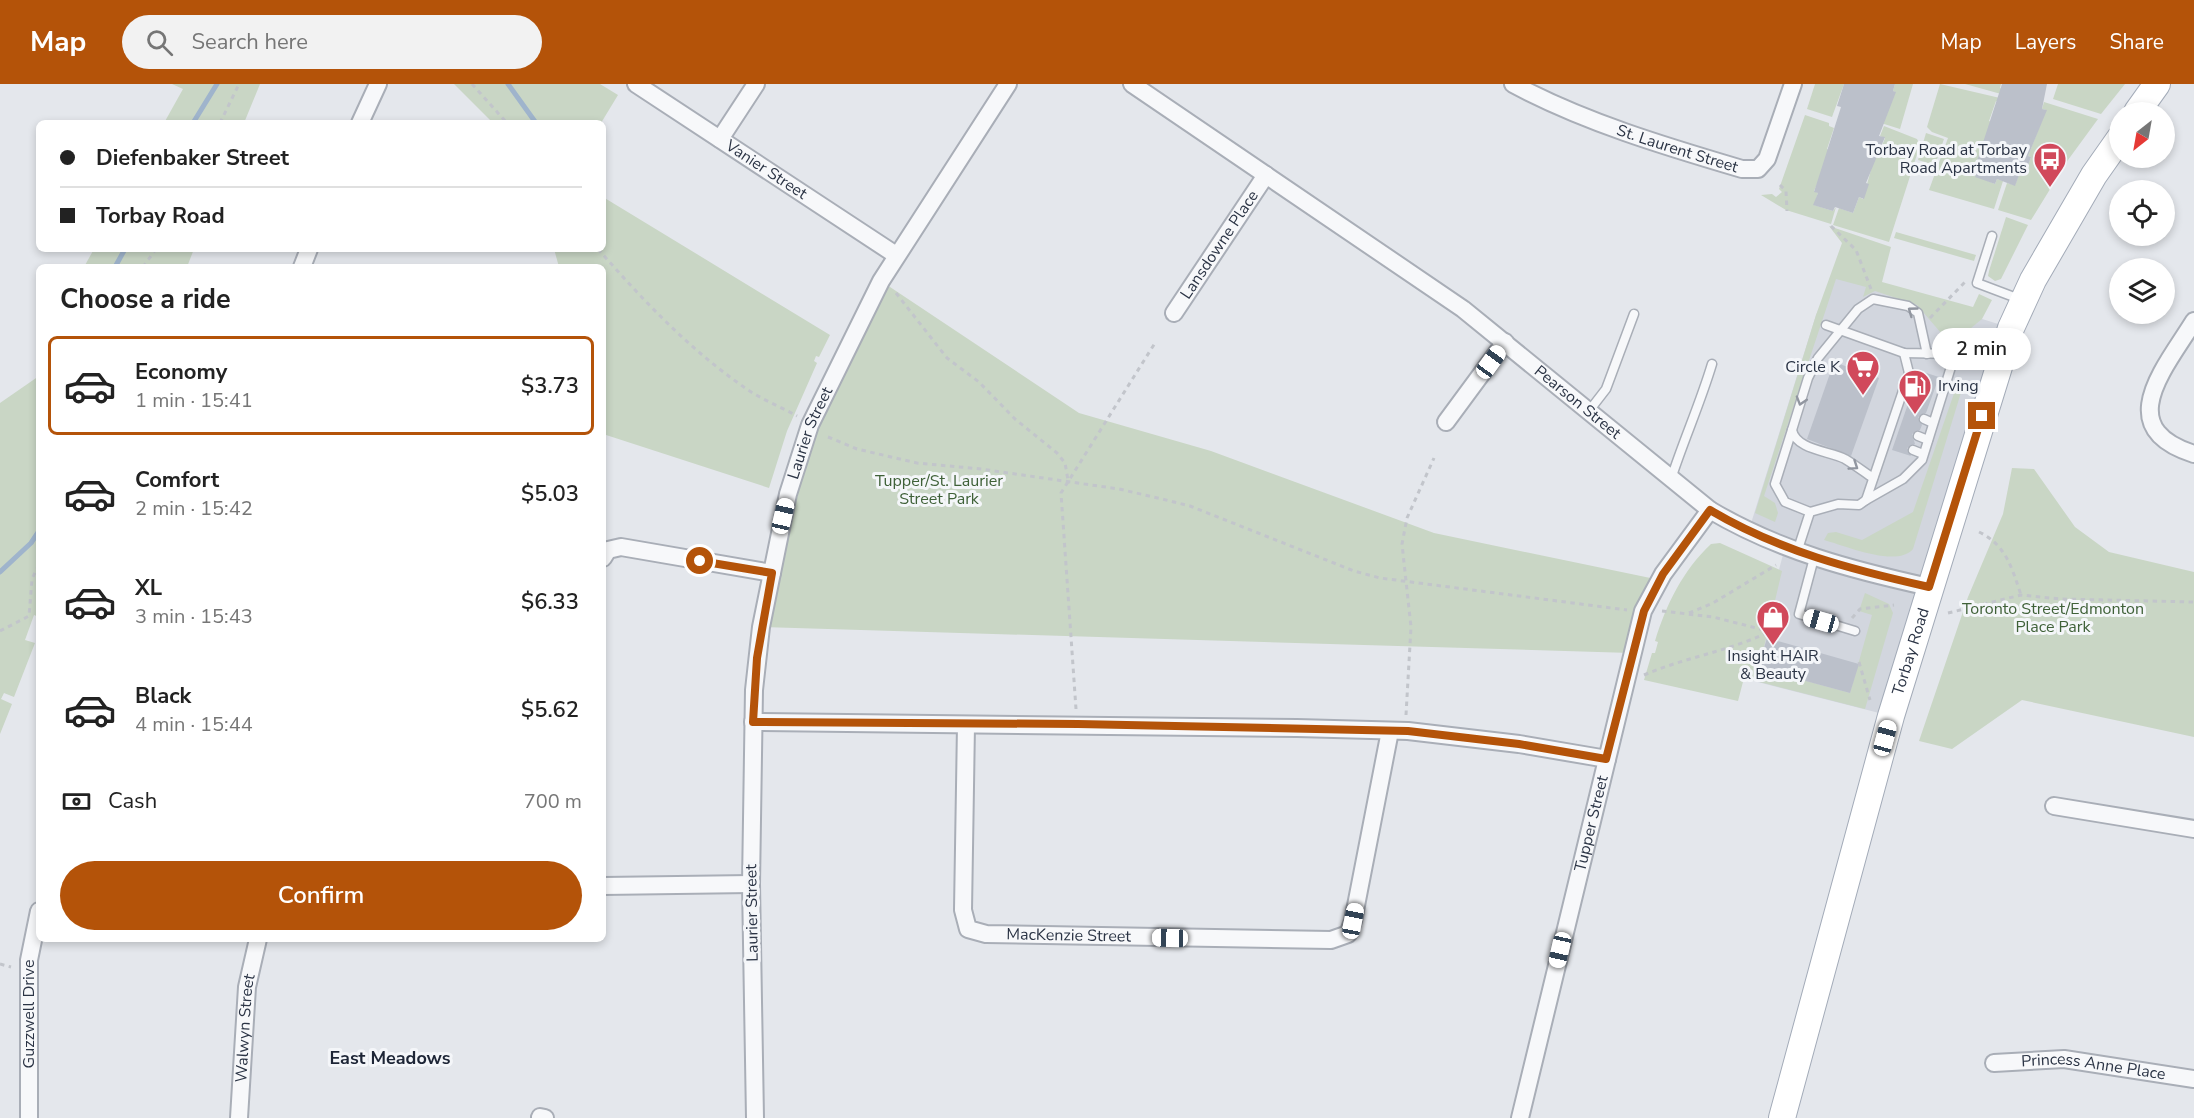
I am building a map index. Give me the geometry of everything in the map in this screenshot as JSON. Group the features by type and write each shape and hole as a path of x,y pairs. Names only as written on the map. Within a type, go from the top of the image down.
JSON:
{"main road":[{"path":"2144,102 2157,84"},
{"name":"Torbay Road","path":"1782,1118 1891,716 1998,367 2023,300 2094,175 2109,154"}],"street":[{"path":"361,120 378,84"},
{"name":"Vanier Street","path":"636,84 896,255"},
{"path":"720,139 756,84"},
{"name":"Laurier Street","path":"755,1118 751,884 753,722 757,658 788,494 810,425 896,255 1008,84"},
{"name":"Pearson Street","path":"1132,84 1411,272 1505,342 1710,510 1748,533 1814,558 1929,587"},
{"name":"St. Laurent Street","path":"1513,84 1554,106 1608,126 1731,166 1758,169 1767,159 1793,84"},
{"name":"Lansdowne Place","path":"1174,313 1266,175"},
{"path":"2194,321 2152,390 2149,409 2152,425 2162,440 2194,454"},
{"path":"1446,422 1505,342"},
{"name":"Tupper Street","path":"1520,1118 1644,611 1663,574 1710,510"},
{"path":"606,553 608,549 621,547 772,573"},
{"path":"753,722 1390,731 1519,744 1606,759"},
{"name":"MacKenzie Street","path":"966,725 963,910 968,929 986,934 1319,940 1330,940 1348,934 1353,921 1390,731"},
{"path":"2054,806 2194,829"},
{"path":"606,885 751,884"},
{"name":"Guzzwell Drive","path":"29,1118 28,983 31,940 36,922"},
{"name":"Walwyn Street","path":"239,1118 247,987 257,942"},
{"name":"Princess Anne Place","path":"1994,1063 2064,1059 2194,1079"}],"lane":[{"path":"1992,236 1977,283 2023,300"},
{"path":"1927,354 1918,313 1908,306 1873,299 1858,309 1812,369 1775,484 1785,502 1809,512 1838,504 1859,505 1903,479 1918,465 1923,454 1939,405 1940,386 1955,354"},
{"path":"1589,411 1606,389 1634,314"},
{"path":"1826,325 1904,353 1955,354 1998,367"},
{"path":"1866,500 1907,393 1908,373 1904,353"},
{"path":"1671,479 1689,424 1696,416 1712,364"},
{"path":"1908,373 1918,377"},
{"path":"1930,402 1939,405"},
{"path":"1924,419 1934,423"},
{"path":"1792,430 1800,442 1844,459 1873,478"},
{"path":"1917,436 1928,440"},
{"path":"1912,450 1923,454"},
{"path":"1797,552 1809,512"},
{"path":"1814,558 1799,615 1855,631"}],"path":[{"path":"221,120 239,84"},
{"path":"472,84 504,120"},
{"path":"1780,185 1786,191 1787,211"},
{"path":"1831,226 1856,250 1870,284 1873,299"},
{"path":"601,252 664,321 692,346 742,386 797,416"},
{"path":"1922,325 1967,280"},
{"path":"896,293 947,358 979,382 1015,419 1057,453 1068,470 1068,482"},
{"path":"1076,709 1061,494 1155,343"},
{"path":"828,437 856,449 917,463 981,469 1119,489 1190,506 1354,571 1380,578 1627,610"},
{"path":"1406,715 1411,627 1401,544 1407,518 1434,458"},
{"path":"1979,532 1990,537 2004,552 2021,595"},
{"path":"1687,614 1713,603 1776,565"},
{"path":"0,631 25,620 29,615 32,579 36,570"},
{"path":"1948,613 2021,595 2060,599 2194,602"},
{"path":"1843,627 1860,609 1894,605"},
{"path":"1662,611 1772,632"},
{"path":"1643,676 1676,662 1734,648 1772,632 1799,615"},
{"path":"1859,662 1870,700"},
{"path":"0,964 11,967"}],"shaded area":[{"path":"1835,273 2011,328 1891,716 1750,680 1785,547 1748,533 1816,315"}],"green space":[{"path":"172,84 260,84 245,120 166,120 183,89"},
{"path":"454,84 600,84 618,95 603,120 490,120"},
{"path":"1815,84 1844,84 1832,117 1807,109"},
{"path":"1895,84 1913,84 1900,129 1881,123 1895,92 1893,91"},
{"path":"1940,84 2000,98 1999,102 1996,101 1989,121 1994,123 1976,163 1980,165 1976,176 1995,184 1997,179 2003,181 1994,209 1929,190 1948,138 1932,132 1927,127"},
{"path":"1965,84 2001,84 2000,88 2003,90 2001,94"},
{"path":"2058,84 2125,84 2101,114 2053,99"},
{"path":"2044,102 2098,119 2068,160 2031,220 1998,210 2007,183 2015,185 2021,170 2026,171 2031,157 2028,156 2046,110 2042,109"},
{"path":"1805,115 1829,123 1829,126 1834,128 1827,149 1832,151 1814,191 1818,193 1814,205 1833,211 1836,207 1831,224 1786,210 1761,195 1772,194 1776,197 1782,192 1779,189"},
{"path":"1884,126 1917,139 1920,145 1889,242 1833,225 1839,208 1853,213 1859,197 1863,199 1875,155 1878,156 1885,138 1880,136"},
{"path":"1926,133 1944,139 1935,165 1918,160"},
{"path":"606,199 830,335 819,357 816,356 814,361 817,363 787,431 769,488 606,435 606,264 558,264 555,252 606,252"},
{"path":"2006,217 2028,225 2001,279 1995,281 1988,276"},
{"path":"1829,226 1891,247 1882,282 1973,307 1979,294 1992,300 1982,319 1971,328 1972,331 1957,339 1941,333 1917,305 1875,291 1863,297 1866,287 1836,279 1764,496 1775,503 1778,513 1775,522 1755,513 1816,315 1842,243"},
{"path":"1896,232 1976,255 1974,261 1894,238"},
{"path":"92,252 193,252 188,264 86,264"},
{"name":"Tupper/St. Laurier Street Park","path":"881,281 1079,413 1211,451 1434,533 1660,580 1631,653 761,627 788,494"},
{"path":"36,378 36,616 34,615 25,640 35,643 14,697 4,693 1,699 12,704 0,734 0,403"},
{"path":"1959,379 1964,381 1963,386 1913,549 1905,554 1884,556 1824,540 1828,533 1836,532 1862,540 1913,512"},
{"name":"Toronto Street/Edmonton Place Park","path":"2012,468 2034,469 2075,527 2109,552 2194,572 2194,737 2022,700 1952,749 1919,741 1968,597 2003,514"},
{"path":"1720,543 1782,571 1759,668 1850,693 1872,615 1859,611 1865,593 1889,604 1893,613 1865,709 1744,678 1738,701 1644,680 1652,653 1655,653 1658,642 1655,641 1659,628 1670,601 1701,554 1711,544"}],"building":[{"path":"1844,84 1895,84 1893,91 1896,92 1879,136 1885,137 1866,183 1869,184 1864,199 1859,197 1853,213 1835,207 1833,211 1813,205 1818,193 1814,192 1841,107 1837,106"},
{"path":"2002,84 2047,84 2042,109 2047,110 2028,156 2031,157 2026,171 2021,170 2015,186 1997,179 1995,184 1975,177 1980,165 1976,164"},
{"path":"1834,362 1879,378 1851,456 1807,439"},
{"name":"Irving","path":"1920,371 1939,377 1926,413 1918,417 1922,425 1920,430 1912,434 1915,444 1907,448 1911,456 1892,450 1909,401 1917,397 1913,389 1916,383 1924,379"},
{"path":"1767,638 1859,664 1850,693 1758,668"}],"waterway":[{"path":"195,120 217,84"},
{"path":"508,84 534,120"},
{"path":"117,264 123,252"},
{"path":"0,572 36,536"}],"place":[{"name":"Torbay Road at Torbay Road Apartments","path":"2050,188"},
{"name":"Circle K","path":"1863,396"},
{"name":"Irving","path":"1915,415"},
{"name":"Insight HAIR & Beauty","path":"1773,646"}],"district":[{"name":"East Meadows","path":"390,1058"}],"route":[{"path":"700,561 772,573 757,658 753,690 753,722 1078,724 1408,731 1519,744 1606,759 1631,653 1644,611 1663,574 1710,510 1748,533 1814,558 1865,573 1929,587 1982,416"}]}
